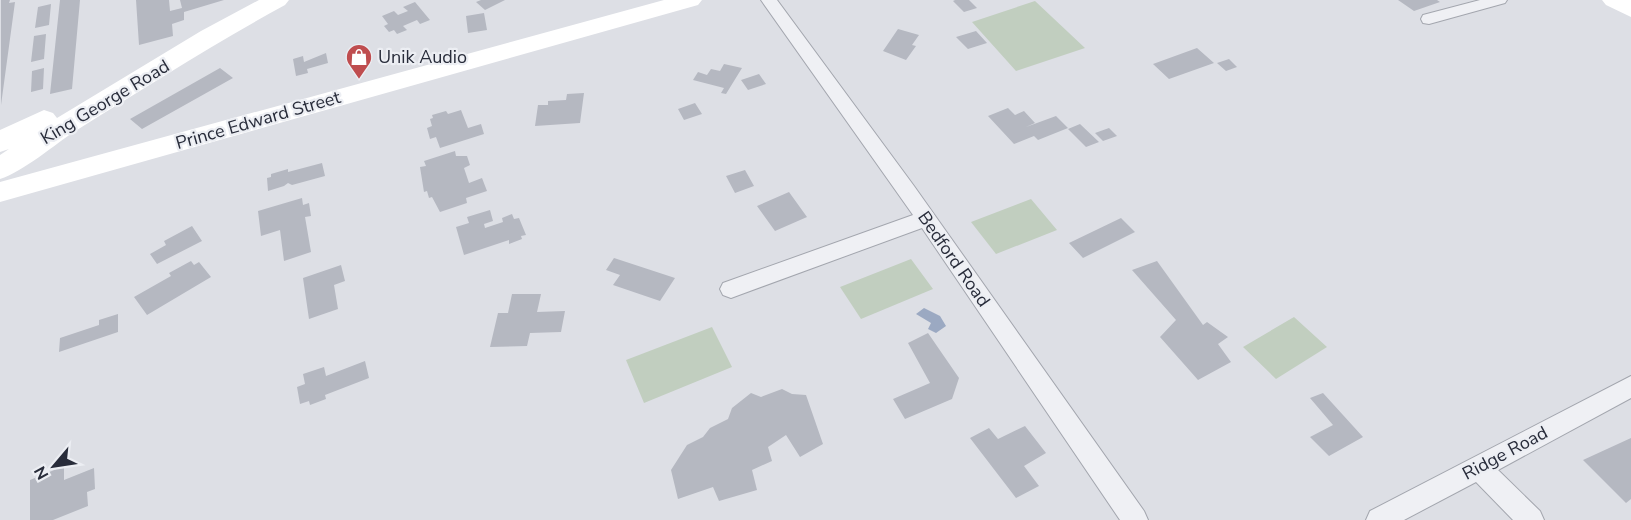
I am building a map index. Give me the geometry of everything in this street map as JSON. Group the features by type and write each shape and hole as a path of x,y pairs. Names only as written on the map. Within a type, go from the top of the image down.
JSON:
{"main road":[{"name":"Prince Edward Street","path":"0,192 690,0"},
{"path":"1614,0 1631,10"},
{"name":"King George Road","path":"0,169 39,141 271,1"},
{"name":"King George Road","path":"0,142 188,45 210,36"},
{"path":"39,141 48,156 85,170"}],"street":[{"name":"Bedford Road","path":"769,0 1135,520"},
{"path":"1429,19 1498,0"},
{"path":"731,289 925,219"},
{"name":"Ridge Road","path":"1378,520 1631,386"},
{"path":"1479,468 1531,520"}],"green space":[{"path":"1035,1 1085,48 1016,71 972,22"},
{"path":"1031,199 1057,230 996,254 971,222"},
{"path":"911,259 933,289 861,319 840,287"},
{"path":"1294,317 1327,347 1276,379 1243,347"},
{"path":"712,327 732,367 644,403 626,360"}],"water":[{"path":"924,308 940,316 946,326 936,333 928,329 931,323 916,314"}],"building":[{"path":"1,0 10,0 9,3 15,2 1,105"},
{"path":"60,0 80,0 72,89 50,94"},
{"path":"136,0 169,0 170,11 182,8 180,0 224,0 184,12 184,20 172,24 173,36 139,45"},
{"path":"505,0 485,10 476,2"},
{"path":"969,0 977,8 964,12 953,1"},
{"path":"1398,0 1437,0 1440,2 1414,11"},
{"path":"415,2 430,20 420,24 417,20 403,26 407,30 397,34 394,30 389,32 384,26 388,24 382,16 394,11 398,15 408,11 403,7"},
{"path":"51,4 49,25 35,28 38,7"},
{"path":"484,13 487,30 468,33 466,16"},
{"path":"898,29 919,35 912,45 916,46 906,60 883,51"},
{"path":"976,31 987,43 968,49 956,37"},
{"path":"46,34 44,59 31,62 34,36"},
{"path":"1197,48 1214,63 1169,79 1153,64"},
{"path":"326,53 328,63 307,69 308,73 296,76 293,59 303,56 304,62"},
{"path":"1229,59 1237,67 1226,71 1217,63"},
{"path":"724,64 742,68 726,94 721,93 724,88 693,80 698,72 707,75 711,69 720,71"},
{"path":"44,68 43,89 31,92 32,71"},
{"path":"220,68 233,78 142,129 130,119"},
{"path":"759,74 766,84 748,90 741,80"},
{"path":"584,93 580,123 535,126 538,105 548,105 548,101 566,100 567,94"},
{"path":"695,103 702,114 684,120 678,109"},
{"path":"1008,108 1015,115 1024,111 1035,123 1026,127 1056,116 1068,128 1038,140 1034,136 1014,144 988,116"},
{"path":"461,110 468,128 481,124 484,134 440,148 436,137 430,139 427,128 432,126 430,119 433,118 432,115"},
{"path":"1080,124 1099,142 1086,147 1068,129"},
{"path":"1109,128 1117,136 1103,141 1095,133"},
{"path":"455,151 456,156 467,156 470,165 464,168 469,183 482,178 487,191 466,198 467,203 440,212 432,197 429,198 427,191 424,192 420,167 426,166 424,161"},
{"path":"322,163 325,176 292,185 288,183 268,191 267,178 271,177 271,174"},
{"path":"745,170 754,186 735,193 726,176"},
{"path":"789,192 807,217 775,231 757,206"},
{"path":"302,198 303,205 309,203 311,216 305,217 311,252 284,261 280,230 261,236 258,211"},
{"path":"490,210 493,221 484,224 485,228 503,222 502,218 512,214 514,219 519,218 526,235 509,244 509,240 464,255 456,227 469,223 467,217"},
{"path":"1121,218 1135,232 1083,258 1069,243"},
{"path":"192,226 202,241 157,264 150,254 166,245 164,241"},
{"path":"614,258 675,278 660,301 613,285 620,275 606,270"},
{"path":"191,261 194,265 199,262 211,277 147,315 134,297 171,276 169,273"},
{"path":"1157,261 1203,325 1207,322 1228,337 1218,344 1231,362 1198,380 1160,337 1176,320 1132,270"},
{"path":"341,265 345,281 334,285 338,309 309,319 303,278"},
{"path":"512,294 541,294 537,312 565,311 561,332 530,333 527,346 490,347 498,313 508,313"},
{"path":"118,314 118,332 59,352 60,338 99,325 99,320"},
{"path":"928,333 959,378 952,399 905,419 893,399 930,383 908,343"},
{"path":"365,361 369,378 325,395 326,399 310,405 309,401 300,404 297,387 305,384 303,374 324,367 326,376"},
{"path":"782,389 792,394 806,395 823,444 800,457 786,435 768,447 772,461 752,470 757,490 719,501 713,487 678,499 671,470 687,445 703,437 710,428 728,419 732,408 751,393 761,397"},
{"path":"1323,393 1363,437 1329,456 1310,437 1333,425 1310,398"},
{"path":"1025,426 1046,453 1024,466 1039,486 1016,498 970,438 989,428 998,439"},
{"path":"1631,438 1631,499 1626,503 1583,460"},
{"path":"64,466 64,480 94,468 95,489 87,492 88,506 53,520 30,520 30,480"}],"place":[{"name":"Unik Audio","path":"359,80"}]}
